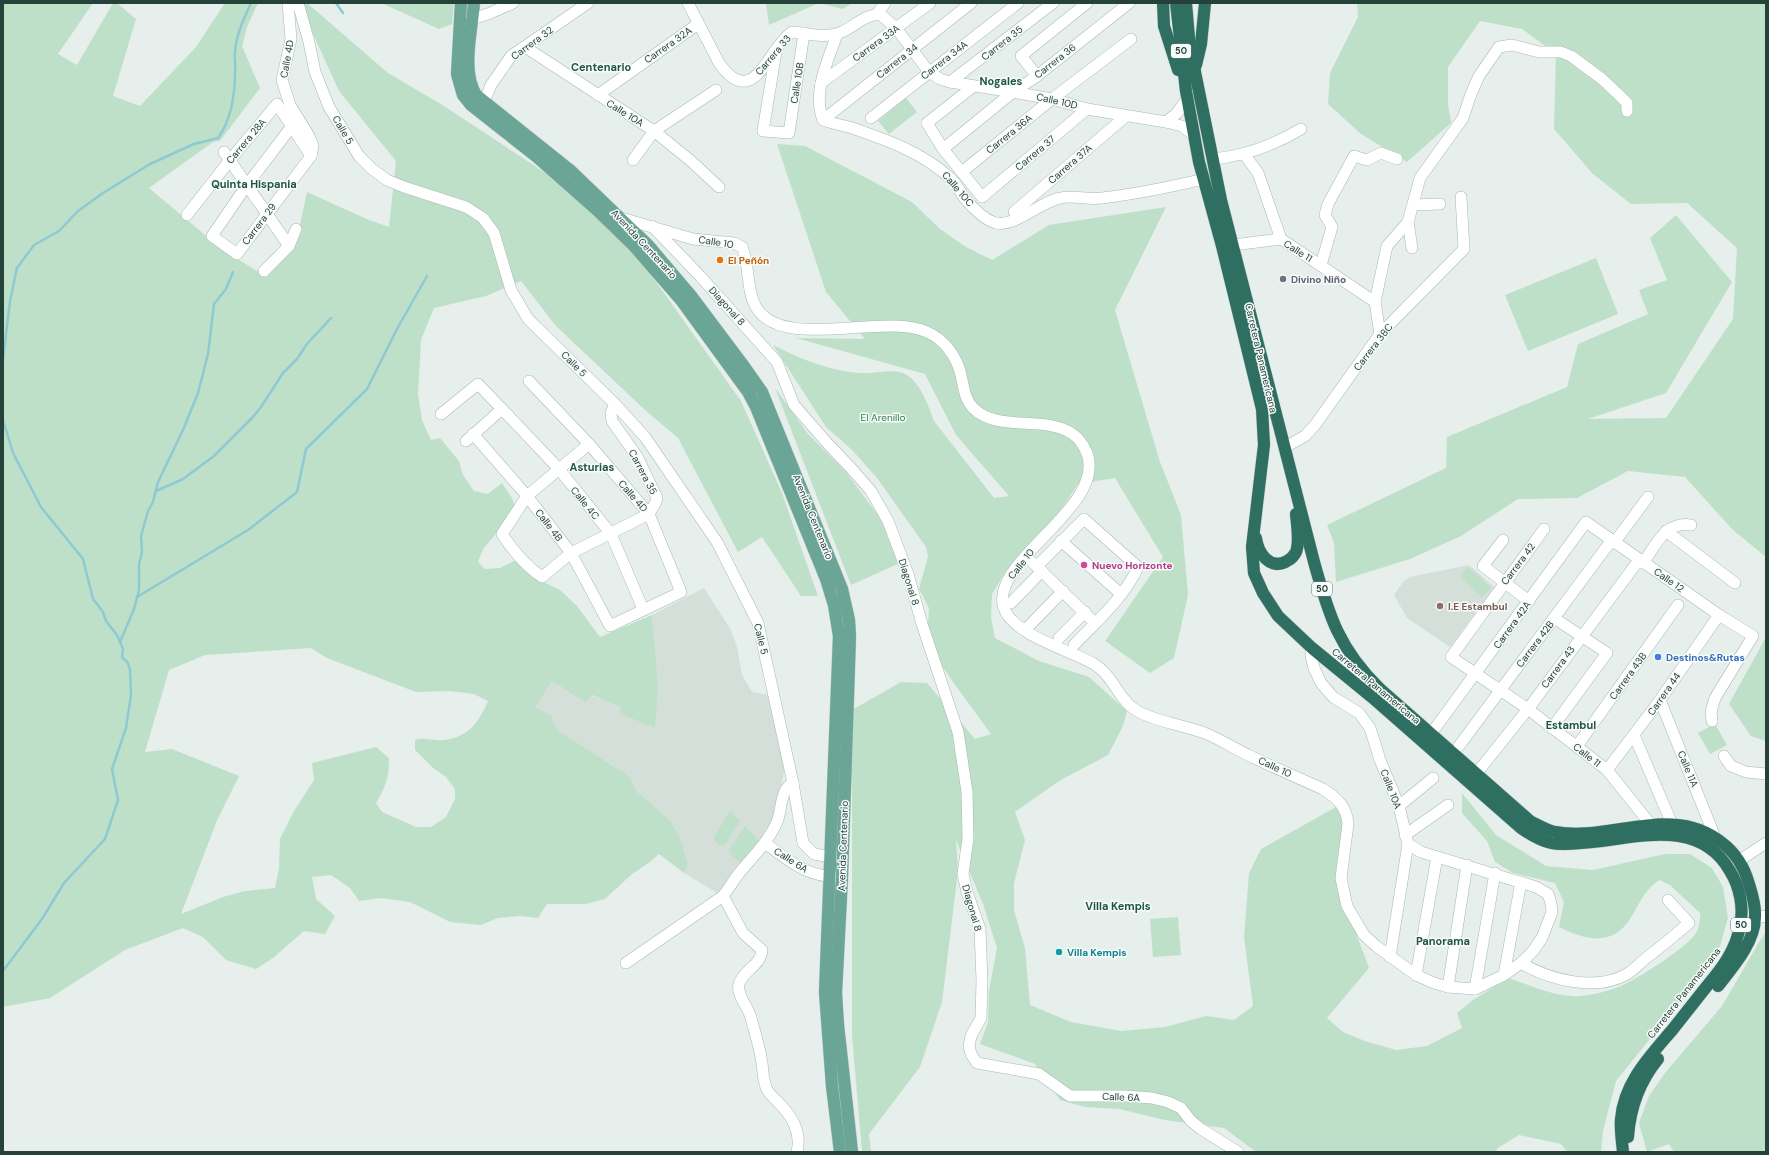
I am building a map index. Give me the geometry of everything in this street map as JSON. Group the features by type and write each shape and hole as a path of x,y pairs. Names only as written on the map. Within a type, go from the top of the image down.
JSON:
{"highway":[{"path":"1163,3 1164,26 1186,95"},
{"name":"Carretera Panamericana","path":"1176,3 1186,95 1199,162 1222,246 1262,409 1264,445 1252,541 1252,559 1254,573 1263,593 1278,616 1312,648 1373,698 1521,828 1536,838 1552,843 1564,844 1660,835 1678,835 1691,838 1704,844 1718,854 1734,877 1741,899 1742,911 1738,937 1730,954 1718,972 1639,1070 1628,1093 1621,1118 1623,1152"},
{"name":"Carretera Panamericana","path":"1186,3 1195,72 1205,129 1213,159 1221,200 1324,598 1331,618 1344,646 1363,671 1380,689 1530,821 1543,828 1556,832 1579,833 1651,825 1672,824 1688,826 1701,830 1715,837 1731,849 1740,860 1761,917 1735,964 1650,1069 1640,1086 1629,1124 1628,1140 1630,1152"},
{"path":"1195,72 1201,44 1205,3"},
{"path":"1256,513 1257,544 1264,557 1274,564 1285,562 1290,559 1295,553 1298,538 1293,480"},
{"path":"1615,1152 1621,1118"}],"main road":[{"name":"Avenida Centenario","path":"461,3 460,23 463,95 471,105 537,158 598,211 647,260 682,300 753,399 826,579 834,605 839,636 836,857 842,877 825,992 832,1086 840,1152"},
{"name":"Avenida Centenario","path":"475,8 463,74 476,94 571,171 621,218 666,265 692,297 762,392 842,589 849,620 850,636 836,857 830,877 838,1025 852,1152"}],"street":[{"name":"Calle 4D","path":"288,3 291,39 282,80 290,105 309,136 313,146 311,156"},
{"name":"Calle 5","path":"298,3 309,42 315,72 329,107 358,156 387,180 404,188 466,207 483,218 494,233 511,290 528,318 614,404 656,450 717,542 758,623 793,783 803,843 814,854 836,857"},
{"path":"460,23 475,8 499,10 513,3"},
{"name":"Carrera 32","path":"487,95 491,85 511,56 588,3"},
{"path":"688,3 698,24"},
{"path":"823,120 819,110 819,92 837,34 865,17 879,14 885,3"},
{"name":"Carrera 33A","path":"821,83 930,3"},
{"name":"Carrera 34","path":"823,120 971,3"},
{"name":"Carrera 34A","path":"871,118 1018,3"},
{"name":"Carrera 35","path":"950,82 1053,3"},
{"path":"1037,76 1021,56 1087,3"},
{"name":"Carrera 36","path":"943,149 1013,92 1037,76 1129,3"},
{"name":"Calle 10D","path":"879,14 896,28 913,48 929,72 940,79 1052,99 1087,109 1166,122 1182,126 1194,135"},
{"name":"Carrera 33","path":"698,24 719,63 737,81 752,79 762,69 787,36 792,32 827,35 837,34"},
{"name":"Carrera 32A","path":"598,95 698,24"},
{"name":"Calle 10B","path":"776,50 763,131 789,133 804,33"},
{"name":"Carrera 36A","path":"963,171 1052,99 1131,39"},
{"path":"1380,334 1375,302 1387,246 1408,222 1420,178 1463,118 1479,76 1499,47 1512,45 1539,52 1560,52 1572,56 1602,78 1627,103 1627,111"},
{"name":"Calle 10A","path":"525,46 654,131 691,160 719,187"},
{"path":"963,171 943,149 927,123 974,86"},
{"path":"633,160 654,131 716,90"},
{"path":"1166,122 1177,114 1186,95"},
{"name":"Carrera 28A","path":"187,215 227,156 277,104 292,126"},
{"name":"Carrera 37","path":"963,171 982,197 1087,109"},
{"name":"Carrera 37A","path":"1014,212 1126,116"},
{"name":"Calle 10C","path":"823,120 851,127 895,144 938,166 953,181 967,201 985,218 996,223 1015,220 1037,207 1060,198 1100,199 1160,189 1204,179"},
{"path":"247,185 292,126 311,156"},
{"path":"1213,159 1244,154 1278,142 1301,129"},
{"path":"1321,265 1332,227 1325,215 1328,204 1354,156 1367,160 1381,153 1397,159"},
{"path":"1244,154 1258,173 1281,239"},
{"path":"227,156 289,246"},
{"name":"Carrera 29","path":"247,185 212,236 237,254 311,156"},
{"name":"Carrera 38C","path":"1285,447 1306,436 1380,334 1464,249 1461,197"},
{"path":"1413,205 1440,204"},
{"name":"Calle 10","path":"598,211 693,238 734,243 742,247 747,259 749,280 754,304 763,317 777,325 805,329 897,326 926,331 940,340 952,353 960,372 965,396 972,407 982,415 994,420 1051,426 1072,433 1084,446 1088,456 1088,477 1068,510 1026,556 1004,587 1002,597 1004,608 1011,621 1023,630 1094,664 1108,675 1128,704 1134,710 1147,716 1207,734 1323,789 1340,802 1347,815 1348,824 1341,878 1347,906 1364,935 1390,957 1416,975 1448,987 1475,988 1488,984 1504,975 1521,964 1533,950 1542,938 1552,912 1548,894 1536,887 1521,882"},
{"path":"1408,222 1412,248"},
{"name":"Diagonal 8","path":"651,226 700,276 777,362 794,405 871,491 888,521 908,574 922,624 958,732 967,792 968,838 963,874 967,892 980,929 982,981 981,1018"},
{"path":"264,271 289,246 296,229"},
{"name":"Calle 11","path":"1233,245 1281,239 1375,302"},
{"name":"Calle 4D","path":"529,381 589,444 649,514 681,592 644,609"},
{"name":"Calle 4C","path":"440,414 478,384 559,469 611,534 644,609"},
{"name":"Carrera 35","path":"614,404 611,413 612,421 638,458 657,498 649,514"},
{"name":"Calle 4B","path":"503,411 470,438 527,496 571,553 610,626 644,609"},
{"path":"589,444 527,496 502,534 510,547 532,570 542,577 571,553 649,514"},
{"name":"Carrera 42B","path":"1459,746 1554,618 1648,497"},
{"path":"1011,603 1061,541 1084,519 1138,567 1132,581 1074,645"},
{"name":"Calle 12","path":"1586,522 1719,615 1753,636 1714,698 1712,721"},
{"name":"Carrera 42A","path":"1436,727 1586,522"},
{"path":"1691,525 1678,524 1666,531 1735,583"},
{"name":"Carrera 42","path":"1451,657 1504,582 1544,529"},
{"name":"Carrera 43","path":"1476,774 1528,709 1582,635 1666,531"},
{"path":"1503,540 1483,566 1529,601"},
{"path":"1061,541 1121,594"},
{"path":"1026,556 1095,622"},
{"path":"1026,629 1062,591"},
{"name":"Carrera 43B","path":"1577,746 1678,605"},
{"path":"1059,638 1084,612"},
{"name":"Carrera 44","path":"1607,770 1660,700 1719,615"},
{"path":"1552,728 1607,653 1582,635 1554,618"},
{"name":"Calle 10A","path":"1312,648 1311,656 1320,684 1333,697 1359,713 1370,728 1380,760 1399,806 1406,840"},
{"name":"Calle 11","path":"1451,657 1528,709 1607,770 1651,825"},
{"name":"Calle 11A","path":"1660,700 1715,837"},
{"path":"1634,735 1672,824"},
{"path":"1724,756 1731,766 1746,772 1766,774"},
{"path":"1399,806 1433,778"},
{"path":"626,963 723,896 736,877 765,843 781,813 785,791 788,786 793,783"},
{"path":"1390,957 1406,840 1448,805"},
{"path":"1406,840 1421,852 1521,882 1504,975"},
{"name":"Calle 6A","path":"765,843 806,871 819,876 842,877"},
{"path":"1740,860 1766,843"},
{"path":"1416,975 1437,857"},
{"path":"1448,987 1467,865"},
{"path":"1475,988 1495,873"},
{"path":"723,896 742,933 762,950 762,957 754,968 744,976 739,985 740,993 751,1017 762,1062 766,1089 786,1111 798,1132 797,1152"},
{"path":"1521,964 1549,976 1576,982 1593,983 1610,980 1627,974 1689,923 1668,900"},
{"name":"Calle 6A","path":"981,1018 971,1036 969,1046 971,1054 977,1062 994,1067 1024,1070 1039,1074 1070,1096 1125,1096 1152,1098 1168,1102 1181,1108 1201,1129 1238,1152"}],"shaded area":[{"name":"I.E Estambul","path":"1469,565 1494,587 1450,647 1407,618 1394,595 1403,582 1410,577"},
{"path":"704,588 731,630 737,647 742,675 752,692 770,695 785,766 778,806 768,832 719,894 684,873 688,865 668,818 635,791 631,779 626,774 559,731 536,707 552,681 586,703 591,695 620,707 654,647 652,615"}],"green space":[{"path":"3,3 93,3 58,54 77,65 113,3 117,3 136,19 113,96 140,106 196,47 225,3 258,3 247,27 242,46 260,88 220,141 213,142 149,188 223,250 267,277 288,254 300,225 307,192 369,220 389,227 396,161 339,91 299,3 307,3 388,73 444,106 556,180 639,258 741,401 782,493 818,596 801,596 762,537 738,552 678,438 645,410 556,326 521,281 486,296 434,308 421,340 418,394 422,420 431,440 440,438 459,461 463,475 474,491 488,494 502,483 512,498 516,510 483,549 478,562 485,569 500,568 516,560 535,578 560,590 577,606 600,637 652,615 658,687 655,728 621,714 620,707 592,695 586,703 552,681 536,707 552,717 553,724 559,731 626,774 631,779 636,791 668,818 679,835 688,865 684,873 659,854 632,874 605,899 586,904 547,904 538,918 520,916 498,918 481,925 450,922 410,902 380,898 359,901 350,888 331,875 312,877 316,899 335,916 325,934 304,931 273,958 256,969 226,960 203,937 183,928 125,950 50,998 3,1007","holes":["311,648 327,658 416,692 450,691 474,694 488,701 481,716 472,728 459,736 452,739 443,740 415,740 415,750 432,767 446,777 455,789 455,799 446,817 431,827 416,827 382,812 376,803 386,782 389,758 376,747 312,763 314,780 294,811 280,839 279,868 275,888 245,891 223,897 181,914 218,818 239,776 172,749 145,752 169,670 205,655"]},
{"path":"381,3 454,3 452,24 439,29"},
{"path":"766,3 819,3 769,25"},
{"path":"819,3 852,3 843,9"},
{"path":"1357,3 1766,3 1766,557 1733,530 1685,477 1628,471 1577,498 1518,499 1461,536 1410,559 1336,582 1334,543 1327,525 1446,468 1447,437 1567,387 1578,344 1648,314 1639,290 1667,280 1650,238 1676,215 1732,282 1666,393 1588,419 1666,418 1733,319 1737,248 1687,203 1631,204 1593,174 1554,129 1556,54 1522,29 1480,21 1448,67 1448,104 1451,123 1407,162 1361,134 1328,104 1330,73 1358,17"},
{"path":"906,98 917,112 889,134 878,121"},
{"name":"El Arenillo","path":"777,144 805,146 912,202 940,229 966,247 992,260 1049,225 1166,207 1115,310 1160,462 1181,515 1188,595 1174,658 1150,673 1105,641 1163,557 1115,478 1078,484 1058,514 1006,571 992,594 991,618 995,638 1039,661 1089,677 1127,711 1123,726 1108,755 1059,781 1015,812 1025,840 1014,883 1014,910 1025,948 1030,1005 1071,1022 1121,1031 1165,1027 1206,1016 1234,1020 1253,1006 1244,937 1249,873 1261,849 1336,807 1345,824 1346,906 1369,968 1327,1018 1343,1032 1365,1041 1396,1050 1427,1046 1462,1028 1457,1013 1473,1000 1508,978 1562,995 1590,995 1611,990 1621,986 1662,962 1683,946 1696,933 1700,923 1700,913 1670,885 1659,880 1645,894 1623,928 1615,934 1606,937 1588,938 1559,927 1564,902 1555,883 1513,873 1495,862 1487,841 1462,813 1462,793 1496,835 1546,866 1593,870 1665,854 1690,854 1712,868 1723,887 1728,918 1720,946 1700,976 1616,1081 1603,1131 1601,1152 1567,1152 1561,1144 1519,1135 1498,1148 1495,1152 1256,1152 1224,1128 1165,1120 1119,1109 1085,1107 1060,1100 1035,1064 980,1044 988,1022 989,991 997,948 983,904 956,840 958,871 942,1002 920,1067 869,1134 871,1152 862,1152 852,1035 852,710 901,682 927,683 975,739 991,734 938,660 928,625 929,608 919,589 928,557 926,547 877,478 852,450 826,427 773,345 808,361 832,369 857,373 897,372 907,375 915,382 922,392 934,421 994,498 1009,496 956,435 925,374 796,338 865,339 826,292"},
{"path":"1596,258 1618,314 1528,351 1505,295"},
{"path":"775,388 808,434 845,471 881,519 900,563 851,585"},
{"path":"1468,567 1491,588 1482,597 1460,577"},
{"path":"1766,637 1766,741 1751,736 1729,704"},
{"path":"1715,724 1727,745 1710,754 1698,733"},
{"path":"730,811 740,821 725,845 721,846 715,842 714,837"},
{"path":"745,826 760,842 743,864 731,855 729,850"},
{"path":"1178,917 1181,955 1153,957 1150,919"},
{"path":"1766,932 1766,1152 1674,1152 1669,1144 1647,1152 1639,1123 1649,1096 1665,1073 1722,1006"}],"waterway":[{"path":"3,359 10,301 17,268 34,245 59,231 78,211 103,193 150,164 194,144 218,138 229,115 235,79 237,39 251,3"},
{"path":"336,3 343,13"},
{"path":"120,642 134,609 139,590 139,564 142,552 141,536 148,511 153,502 158,482 183,430 198,393 208,354 214,304 226,289 233,272"},
{"path":"137,597 248,530 297,492 306,449 367,389 397,329 427,276"},
{"path":"156,491 183,479 214,456 252,418 283,373 297,359 307,344 331,318"},
{"path":"3,420 13,453 41,507 83,559 93,599 103,612 106,621 117,635 123,649 122,657 128,663 130,670 131,695 126,728 112,769 118,800 105,839 64,883 42,919 3,971"}],"place":[{"name":"El Peñón","path":"720,260"},
{"name":"Divino Niño","path":"1283,279"},
{"name":"Nuevo Horizonte","path":"1084,565"},
{"name":"I.E Estambul","path":"1440,606"},
{"name":"Destinos&Rutas","path":"1658,657"},
{"name":"Villa Kempis","path":"1059,952"}],"district":[{"name":"Centenario","path":"601,67"},
{"name":"Nogales","path":"1001,81"},
{"name":"Quinta Hispania","path":"254,184"},
{"name":"Asturias","path":"592,467"},
{"name":"Estambul","path":"1571,725"},
{"name":"Villa Kempis","path":"1118,906"},
{"name":"Panorama","path":"1443,941"}]}
